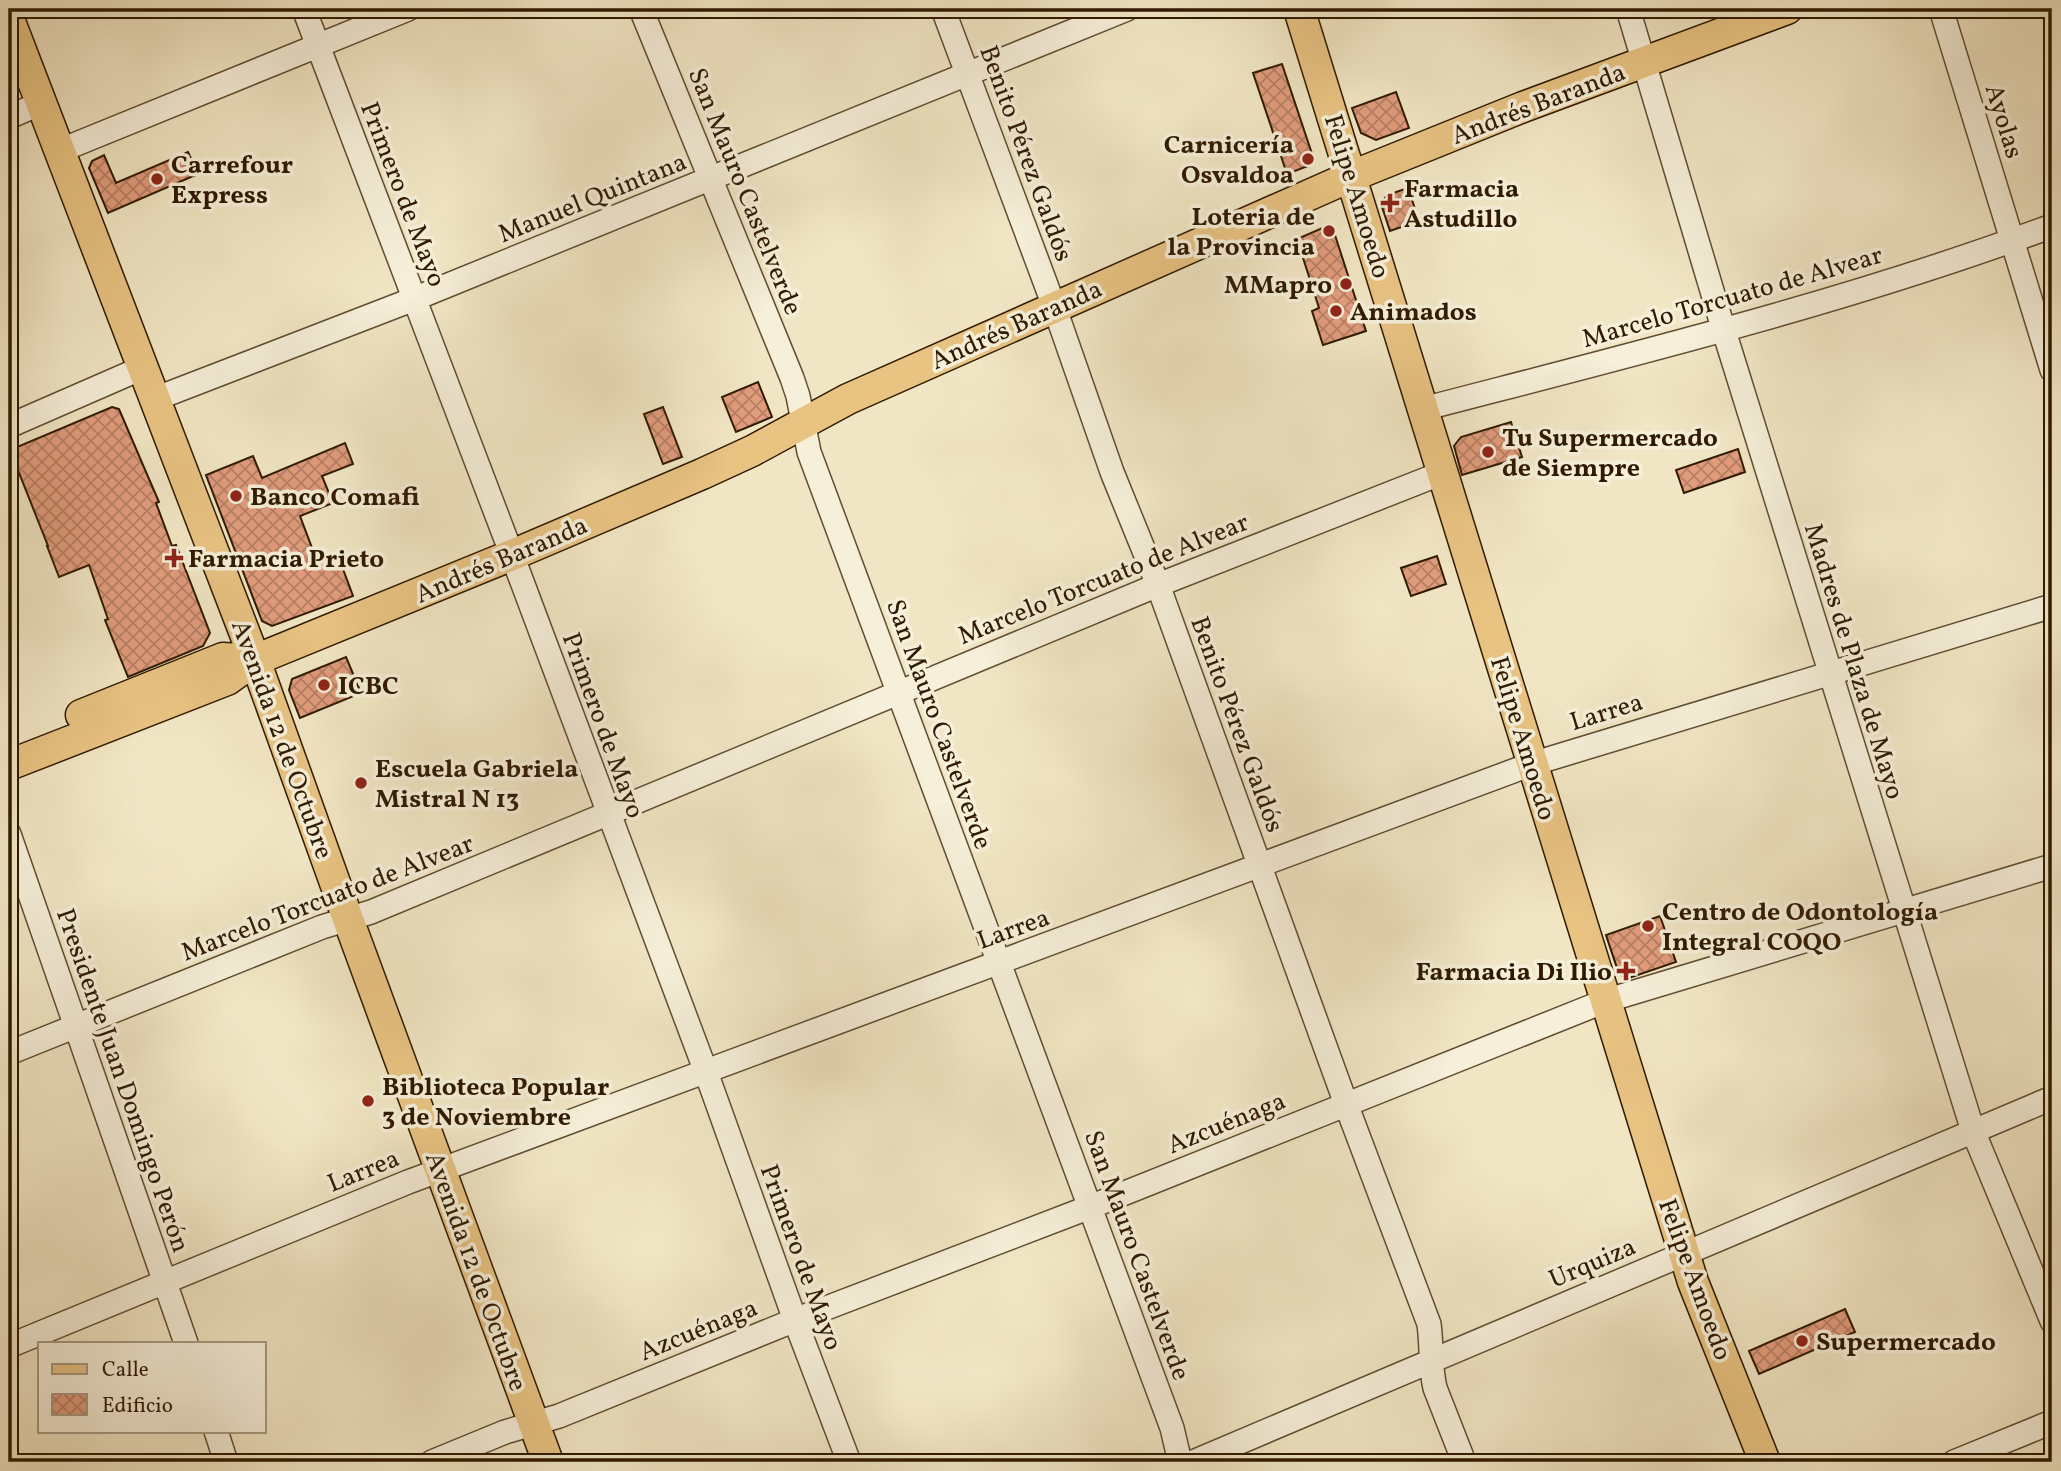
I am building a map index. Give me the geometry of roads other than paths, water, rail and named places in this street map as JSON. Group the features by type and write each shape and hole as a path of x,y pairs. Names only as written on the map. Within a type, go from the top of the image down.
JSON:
{"main road":[{"name":"Felipe Amoedo","path":"1299,9 1693,1282 1765,1462"},
{"name":"Andrés Baranda","path":"9,765 228,680 255,660 702,474 752,451 848,399 1352,176 1523,107 1787,9"},
{"name":"Avenida 12 de Octubre","path":"9,19 255,660 548,1462"},
{"name":"Andrés Baranda","path":"9,744 223,658 255,660"}],"street":[{"name":"Primero de Mayo","path":"304,9 706,1072 794,1320 849,1462"},
{"path":"60,151 408,9"},
{"name":"San Mauro Castelverde","path":"641,9 792,378 809,452 1172,1428 1180,1462"},
{"name":"Benito Pérez Galdós","path":"943,9 969,73 1112,472 1158,585 1346,1104 1429,1324 1435,1388 1464,1462"},
{"name":"Manuel Quintana","path":"155,399 414,299 1127,9"},
{"name":"Madres de Plaza de Mayo","path":"1628,9 1829,673 1973,1131 2052,1321"},
{"name":"Ayolas","path":"1941,9 2052,370"},
{"path":"9,117 41,103"},
{"name":"Marcelo Torcuato de Alvear","path":"1423,410 1724,331 2052,226"},
{"path":"9,426 142,368"},
{"name":"Marcelo Torcuato de Alvear","path":"9,1053 322,927 371,912 1158,585 1442,473"},
{"name":"Larrea","path":"9,1346 440,1170 1532,764 2052,606"},
{"name":"Presidente Juan Domingo Perón","path":"9,835 186,1342"},
{"name":"Azcuénaga","path":"432,1462 505,1432 559,1416 794,1320 1090,1207 1605,1001 2052,866"},
{"name":"Urquiza","path":"1193,1462 2052,1098"},
{"path":"1954,1462 2052,1422"},
{"path":"216,1432 226,1462"}],"place":[{"name":"Carnicería Osvaldoa","path":"1308,159"},
{"name":"Carrefour Express","path":"157,179"},
{"name":"Farmacia Astudillo","path":"1390,203"},
{"name":"Loteria de la Provincia","path":"1329,231"},
{"name":"MMapro","path":"1346,284"},
{"name":"Animados","path":"1336,311"},
{"name":"Tu Supermercado de Siempre","path":"1488,452"},
{"name":"Banco Comafi","path":"236,496"},
{"name":"Farmacia Prieto","path":"174,558"},
{"name":"ICBC","path":"324,685"},
{"name":"Escuela Gabriela Mistral N 13","path":"361,783"},
{"name":"Centro de Odontología Integral COQO","path":"1648,926"},
{"name":"Farmacia Di Ilio","path":"1626,971"},
{"name":"Biblioteca Popular 3 de Noviembre","path":"368,1101"},
{"name":"Supermercado","path":"1802,1341"}]}
